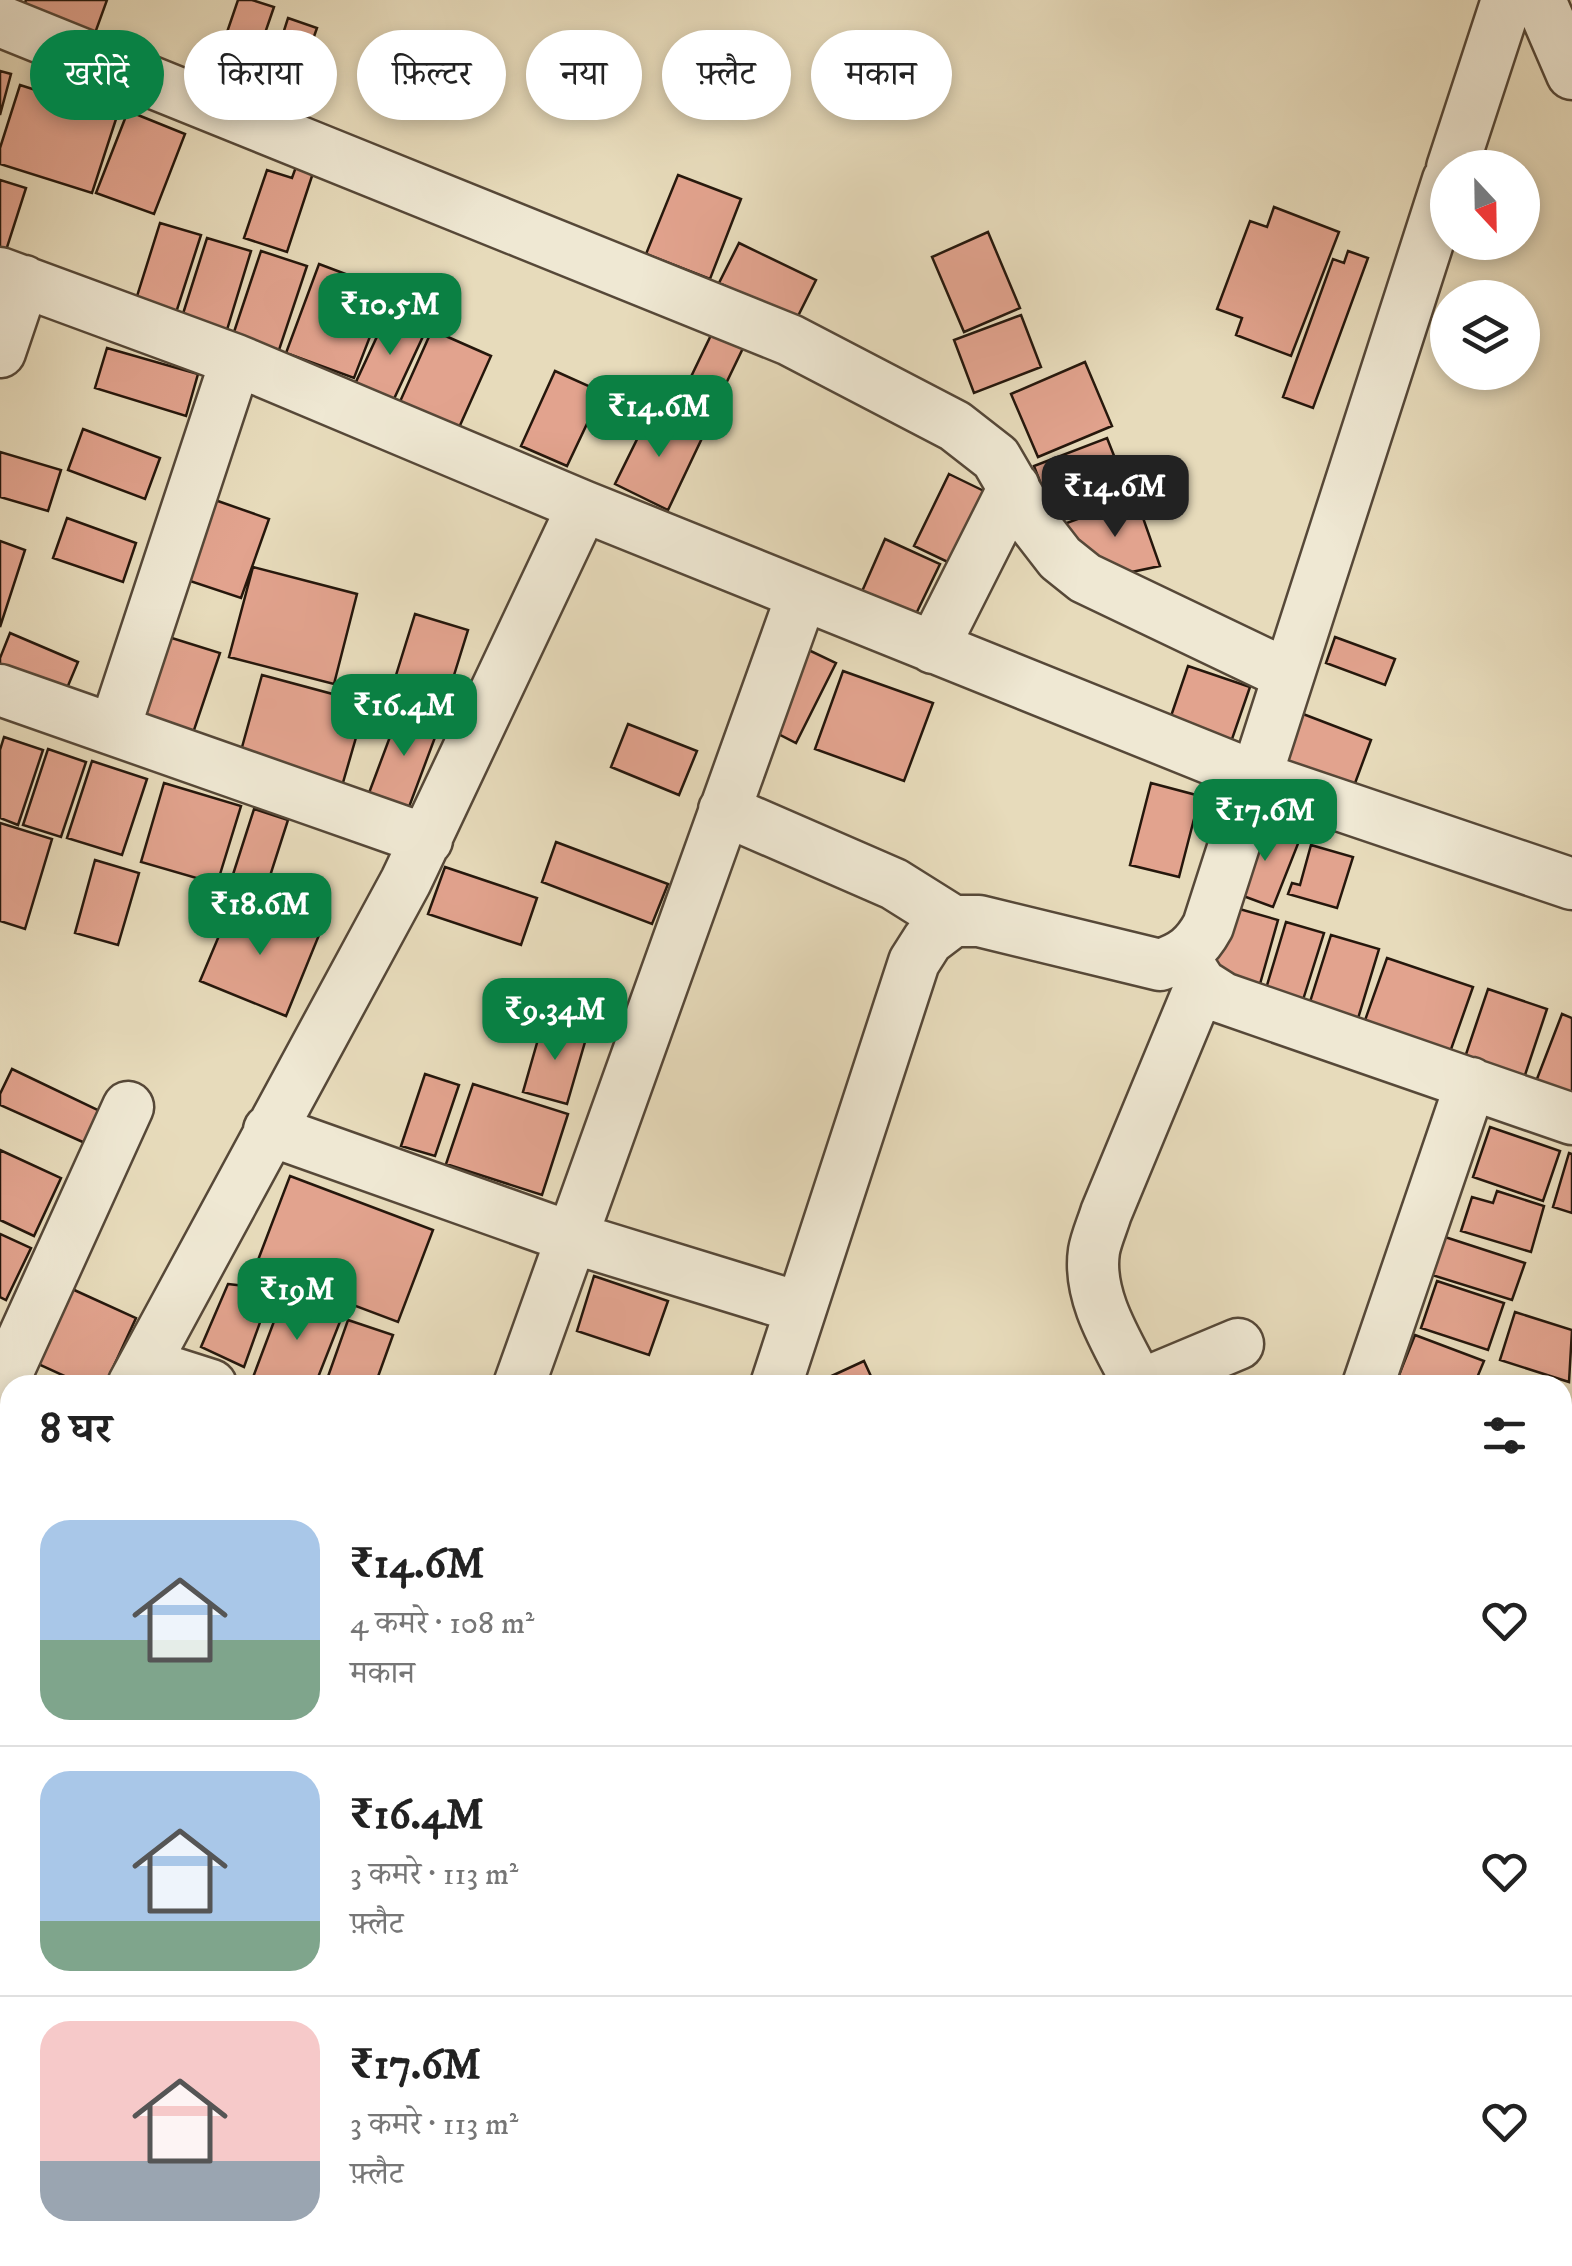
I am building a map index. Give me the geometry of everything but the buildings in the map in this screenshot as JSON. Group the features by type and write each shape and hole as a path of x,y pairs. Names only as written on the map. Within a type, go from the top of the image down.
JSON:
{"street":[{"path":"1458,150 1508,0"},
{"path":"1540,0 1572,74"},
{"path":"0,21 790,340 955,426 996,458 1036,526 1060,558 1086,578 1288,675"},
{"path":"1135,1375 1094,1284 1094,1251 1199,942 1208,926 1430,236"},
{"path":"0,352 12,277 236,360 583,506 1256,777 1572,884"},
{"path":"114,730 236,360"},
{"path":"933,648 1014,487"},
{"path":"139,1374 426,840 583,506"},
{"path":"523,1375 802,595"},
{"path":"0,690 426,840"},
{"path":"724,810 894,884 953,920 979,922 1192,970 1223,998 1572,1118"},
{"path":"779,1375 914,962 928,940 953,920"},
{"path":"1371,1375 1470,1084"},
{"path":"6,1375 128,1106"},
{"path":"269,1130 570,1237 801,1308"},
{"path":"1164,1375 1238,1344"}]}
